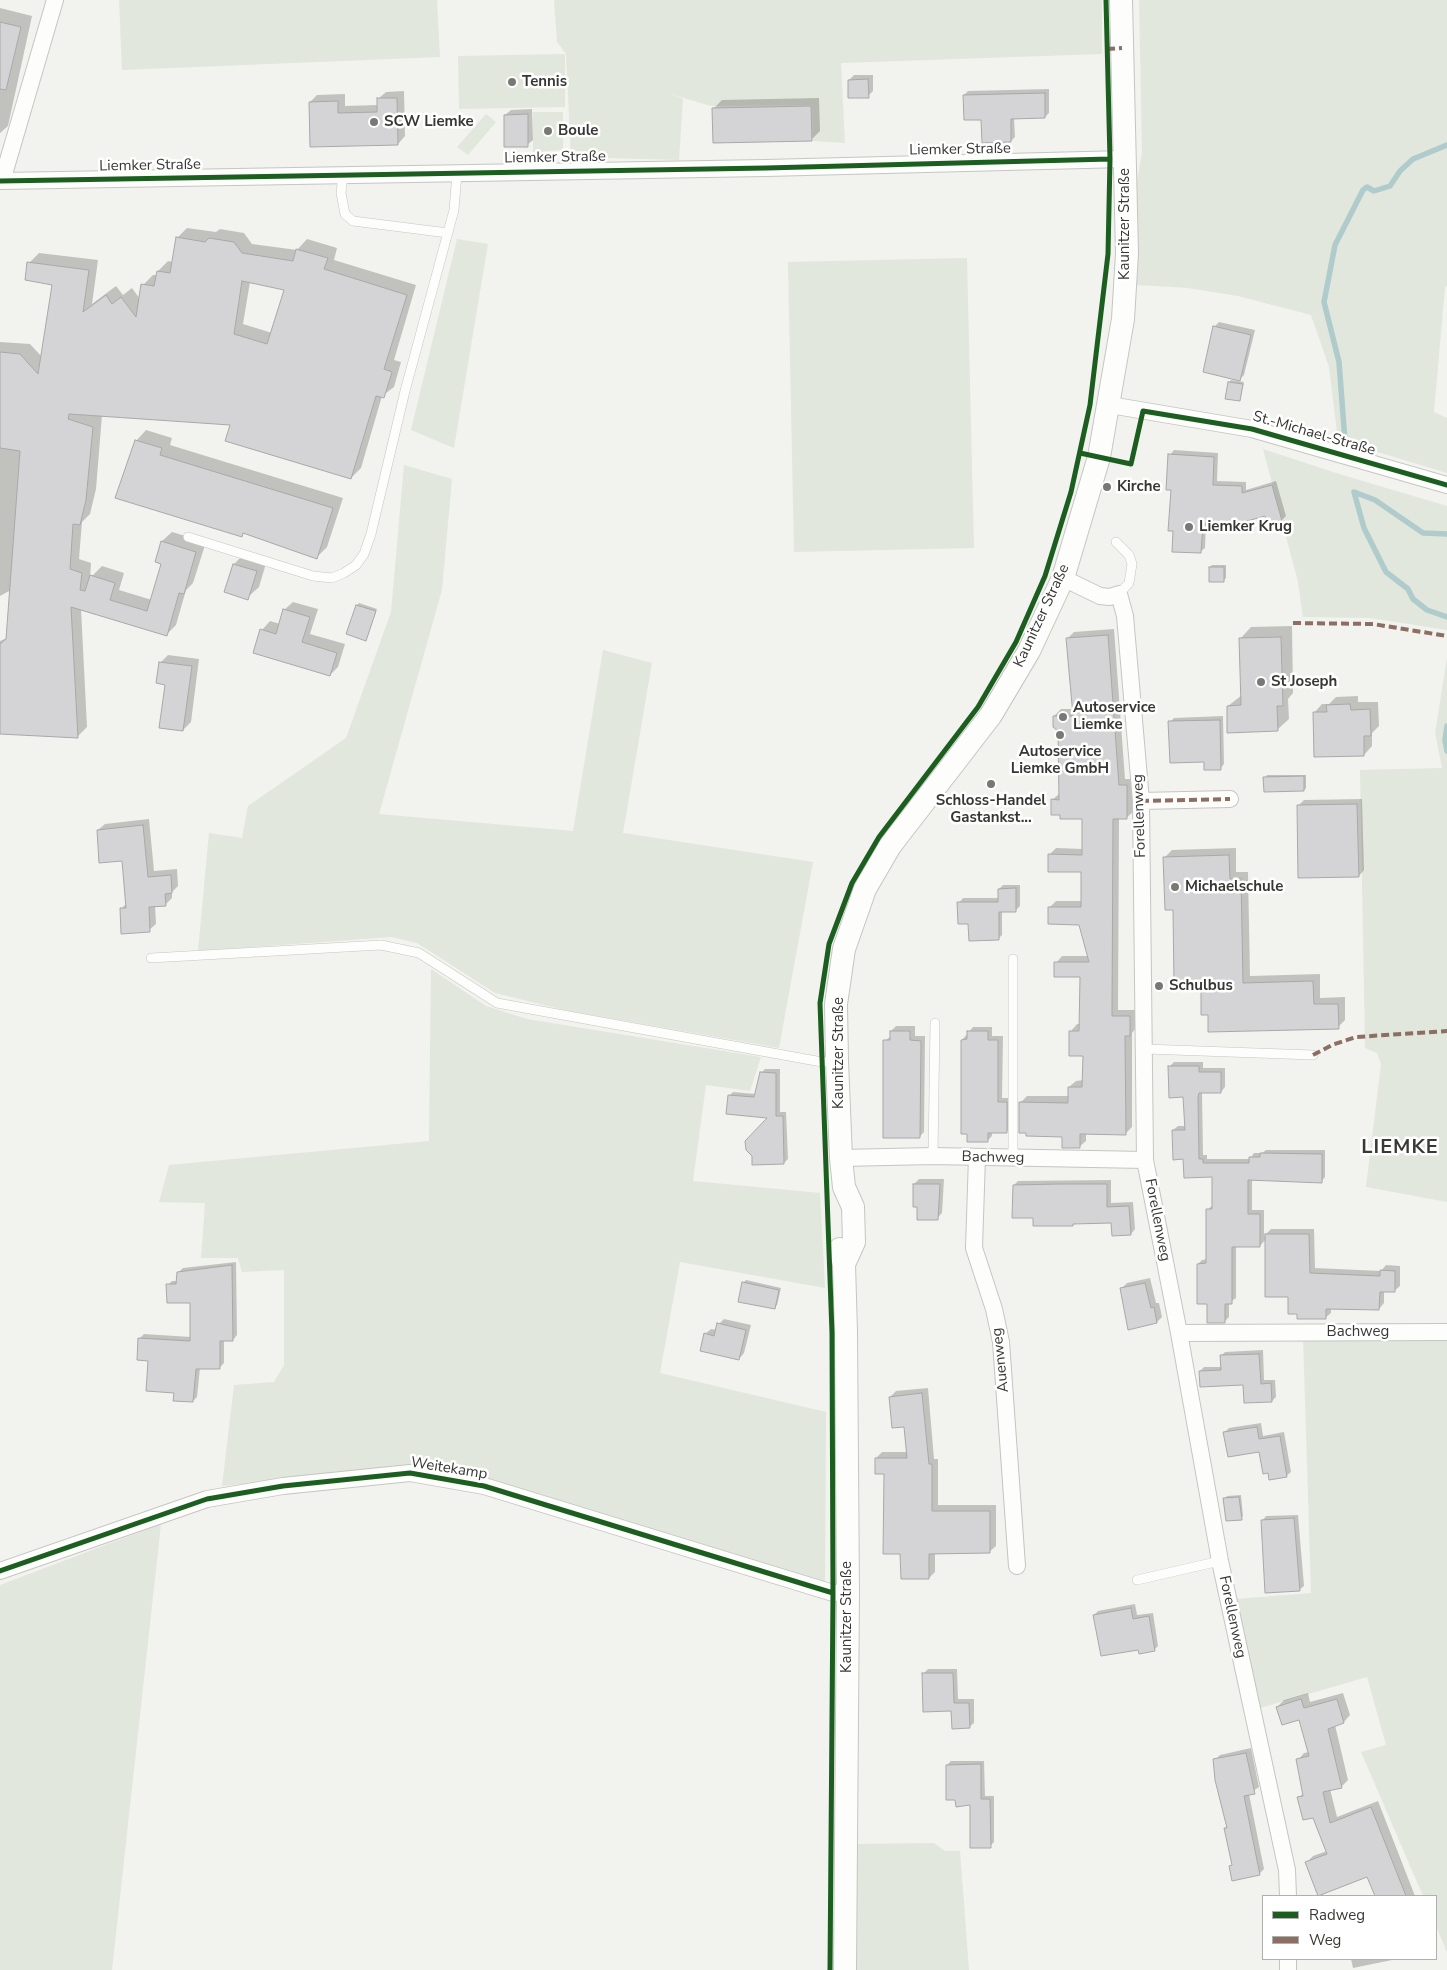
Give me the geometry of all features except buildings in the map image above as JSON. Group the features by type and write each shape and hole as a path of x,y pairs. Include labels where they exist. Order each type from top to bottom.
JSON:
{"street":[{"path":"1,184 55,0"},
{"name":"Kaunitzer Straße","path":"845,1970 848,1592 844,1264 839,1243 838,1208 844,1187 841,1158 836,1004 844,949 865,889 890,846 991,715 1029,650 1063,578 1088,499 1110,405 1123,319 1127,253 1121,0"},
{"name":"Liemker Straße","path":"1,184 457,172 1125,159"},
{"name":"St.-Michael-Straße","path":"1110,405 1252,429 1447,485"},
{"path":"1063,578 1100,596 1110,597 1119,594"},
{"name":"Forellenweg","path":"1119,594 1125,616 1141,801 1145,1160 1179,1333 1220,1562 1287,1870 1288,1895"},
{"path":"1141,801 1230,799"},
{"name":"Bachweg","path":"841,1158 933,1156 1145,1160"},
{"name":"Auenweg","path":"977,1157 974,1248 994,1309 1001,1342 1017,1566"},
{"name":"Bachweg","path":"1179,1333 1447,1332"},
{"name":"Weitekamp","path":"0,1571 207,1499 283,1486 410,1473 484,1486 833,1593 848,1592"}],"lane":[{"path":"188,537 313,576 332,578 356,565 364,554 371,534 405,391 457,196 457,172"},
{"path":"343,175 341,194 345,214 353,221 448,233"},
{"path":"1116,542 1130,555 1132,564 1130,583 1119,594"},
{"path":"152,958 381,945 419,953 497,1003 822,1062 837,1062"},
{"path":"1013,960 1013,1158"},
{"path":"933,1156 934,1022"},
{"path":"1145,1049 1313,1055"},
{"path":"1137,1580 1220,1562"}],"shaded area":[{"path":"119,0 437,0 440,57 122,70"},
{"path":"554,0 1102,0 1102,54 841,63 845,143 813,141 812,105 711,106 670,94 683,99 679,160 571,157 566,54 557,42"},
{"path":"1139,0 1447,0 1447,286 1445,287 1434,412 1447,418 1447,473 1338,440 1329,367 1311,315 1238,296 1188,288 1137,285 1136,187 1142,152"},
{"name":"Tennis","path":"565,54 565,107 459,109 458,56"},
{"name":"Boule","path":"533,112 563,112 563,150 533,152"},
{"path":"486,114 496,122 468,155 457,147"},
{"path":"457,239 488,244 454,448 411,430"},
{"path":"967,258 974,548 794,552 788,262"},
{"path":"1263,449 1447,506 1447,630 1370,618 1303,617 1298,582"},
{"path":"404,465 452,479 442,590 379,814 573,831 603,650 652,663 623,833 813,862 779,1048 564,1010 495,993 417,943 392,937 198,951 209,833 242,838 248,806 346,738 391,612"},
{"path":"1447,658 1447,1202 1366,1187 1381,1064 1377,1053 1365,1048 1360,770 1442,768 1435,733"},
{"path":"431,969 486,1006 527,1019 761,1057 750,1091 706,1085 693,1181 820,1193 825,1288 680,1262 660,1373 826,1412 825,1582 488,1479 408,1467 222,1486 234,1385 274,1382 284,1365 284,1270 242,1272 238,1258 201,1258 205,1203 159,1202 169,1165 429,1141"},
{"path":"1303,1337 1447,1339 1447,1952 1437,1928 1437,1895 1423,1895 1361,1752 1386,1745 1367,1677 1260,1708 1236,1599 1311,1593"},
{"path":"161,1524 112,1970 0,1970 0,1585"},
{"path":"934,1843 945,1851 960,1851 969,1970 854,1970 857,1844"}],"waterway":[{"path":"1345,441 1339,362 1324,302 1335,245 1363,190 1367,187 1374,191 1390,186 1400,171 1413,159 1447,145"},
{"path":"1354,492 1364,528 1386,572 1408,589 1413,599 1427,610 1447,617"},
{"path":"1354,492 1375,500 1423,533 1447,534"},
{"path":"1447,726 1445,740 1447,751"}],"marked path":[{"path":"1107,49 1122,48"},
{"path":"1293,623 1373,624 1447,636"},
{"path":"1141,801 1230,799"},
{"path":"1313,1055 1332,1045 1356,1037 1447,1031"}],"cycle path":[{"path":"830,1970 833,1593 832,1333 820,1003 829,944 852,883 879,837 978,707 1016,642 1045,576 1071,492 1090,405 1108,254 1110,159 1106,0"},
{"path":"0,181 766,168 1110,159"},
{"path":"1080,453 1131,464 1143,411 1252,429 1447,485"},
{"path":"0,1571 207,1499 283,1486 410,1473 484,1486 833,1593"}],"place":[{"name":"Tennis","path":"512,82"},
{"name":"SCW Liemke","path":"374,122"},
{"name":"Boule","path":"548,131"},
{"name":"Kirche","path":"1107,487"},
{"name":"Liemker Krug","path":"1189,527"},
{"name":"St Joseph","path":"1261,682"},
{"name":"Autoservice Liemke","path":"1063,717"},
{"name":"Autoservice Liemke GmbH","path":"1060,735"},
{"name":"Schloss-Handel Gastankst...","path":"991,784"},
{"name":"Michaelschule","path":"1175,887"},
{"name":"Schulbus","path":"1159,986"}],"district":[{"name":"LIEMKE","path":"1400,1148"}]}
